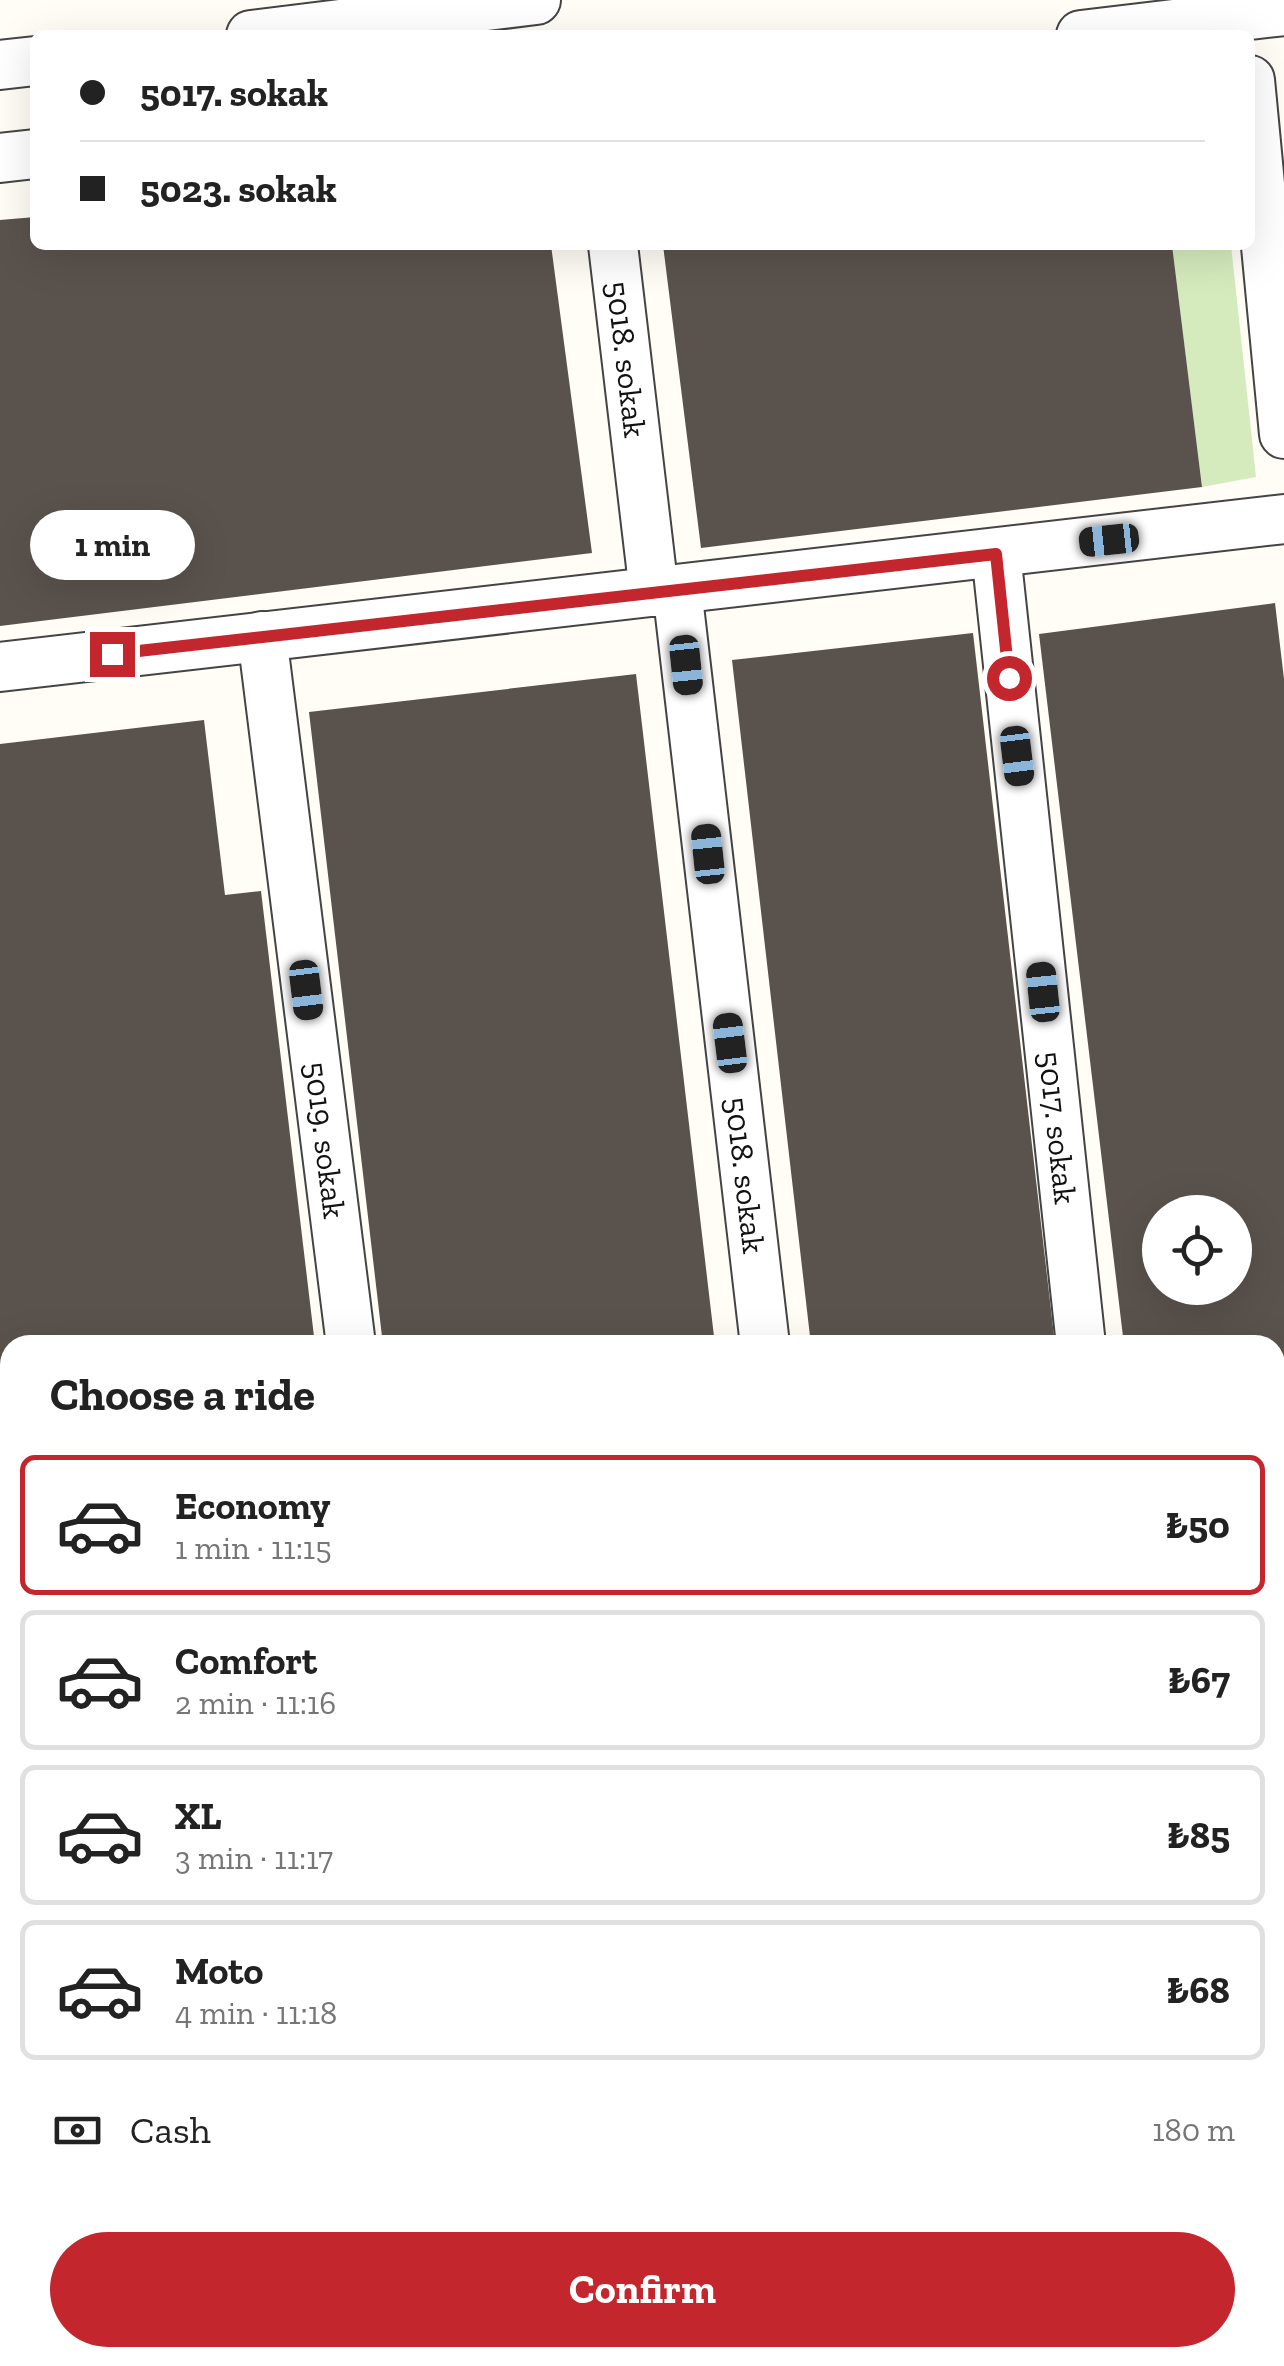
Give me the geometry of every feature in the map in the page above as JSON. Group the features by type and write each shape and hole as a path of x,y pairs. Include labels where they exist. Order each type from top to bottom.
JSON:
{"street":[{"path":"294,30 474,14 536,0"},
{"path":"1127,30 1254,16"},
{"path":"0,66 30,62"},
{"path":"1255,132 1284,434"},
{"path":"0,158 30,155"},
{"name":"5018. sokak","path":"614,250 666,590 764,1335"},
{"path":"0,667 1284,519"},
{"name":"5017. sokak","path":"996,554 1080,1335"},
{"name":"5019. sokak","path":"262,636 350,1335"}],"green space":[{"path":"1173,250 1232,250 1256,477 1202,487"}],"building":[{"path":"30,217 30,250 552,250 592,553 0,626 0,220"},
{"path":"664,250 1173,250 1202,487 701,548"},
{"path":"1275,603 1284,679 1284,1335 1123,1335 1039,634"},
{"path":"973,633 1054,1335 810,1335 732,660"},
{"path":"636,674 714,1335 382,1335 309,712"},
{"path":"204,720 225,895 261,891 314,1335 0,1335 0,744"}],"route":[{"path":"112,654 996,554 1009,678"}]}
